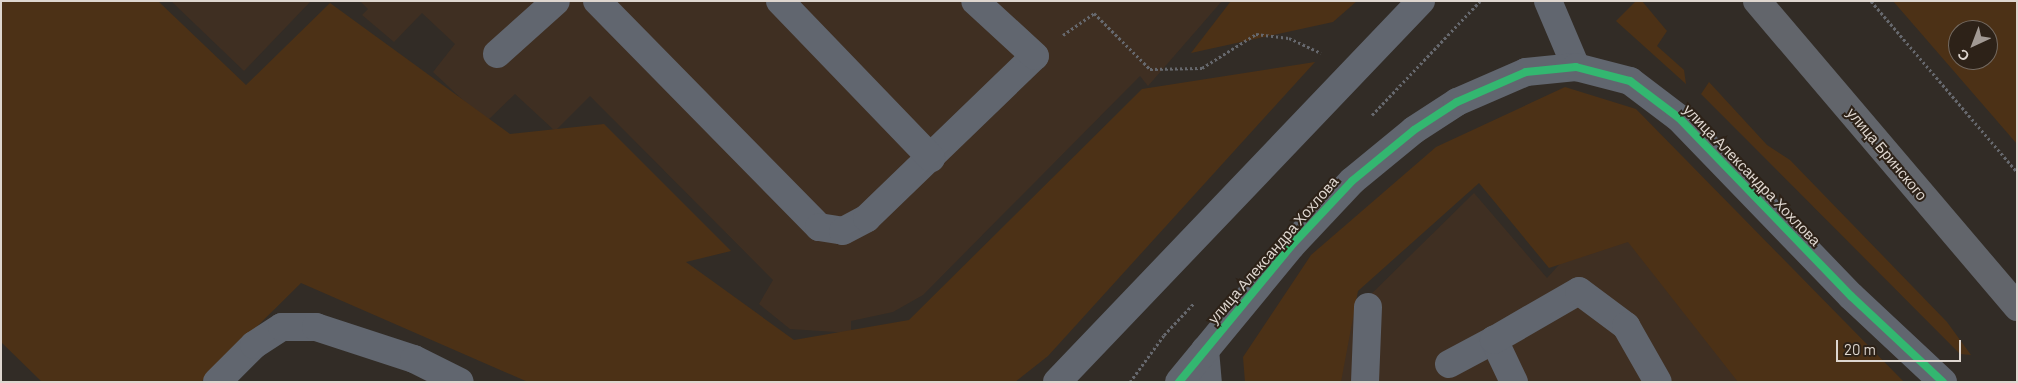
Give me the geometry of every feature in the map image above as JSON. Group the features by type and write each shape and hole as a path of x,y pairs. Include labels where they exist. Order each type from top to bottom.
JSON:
{"main road":[{"name":"улица Бринского","path":"1757,1 2017,307"}],"street":[{"path":"497,54 556,1"},
{"path":"597,1 819,226 843,231 867,218 1035,56 975,1"},
{"path":"780,1 931,158"},
{"path":"1057,382 1421,1"},
{"path":"1548,1 1576,67"},
{"name":"улица Александра Хохлова","path":"1179,382 1290,246 1352,181 1414,130 1457,102 1526,72 1576,67 1630,81 1679,118 1851,296 1943,382"},
{"path":"1449,364 1579,291 1626,326 1658,382"},
{"path":"1365,382 1368,307"},
{"path":"217,382 254,345 282,327 316,326 414,359 460,382"},
{"path":"1494,340 1514,382"},
{"path":"1205,350 1208,382"}],"path":[{"path":"1871,1 2017,172"},
{"path":"1035,56 1094,13 1150,69 1202,68 1256,34 1289,38 1320,53 1352,74"}],"shaded area":[{"path":"1,1 158,1 246,85 330,3 510,134 604,124 731,251 686,262 794,340 909,320 1142,89 1315,62 1048,356 1015,382 528,382 301,283 201,382 42,382 1,342"},
{"path":"171,1 311,1 244,71"},
{"path":"360,1 1222,1 1148,86 1140,76 923,295 893,312 851,321 851,333 790,329 759,304 773,280 590,96 555,131 515,94 486,122 433,72 455,44 422,13 394,42 362,15 368,9"},
{"path":"1231,1 1357,1 1333,22 1191,53"},
{"path":"1636,1 1642,1 1667,31 1657,46 1684,70 1686,84 1616,21"},
{"path":"1893,1 2017,1 2017,144 1953,70 1998,70 1998,20 1948,20 1948,64"},
{"path":"1709,82 1767,145 1790,160 1947,322 1971,355 1960,354 1701,94"},
{"path":"1565,87 1636,109 1904,382 1738,382 1628,242 1549,268 1479,183 1358,291 1341,382 1245,382 1243,357 1311,255 1436,147"},
{"path":"1474,193 1547,278 1616,202 1761,382 1314,382 1302,362"}],"cycle path":[{"path":"1179,382 1291,246 1352,181 1414,130 1457,102 1526,72 1576,67 1630,81 1679,118 1851,296 1943,382"}]}
